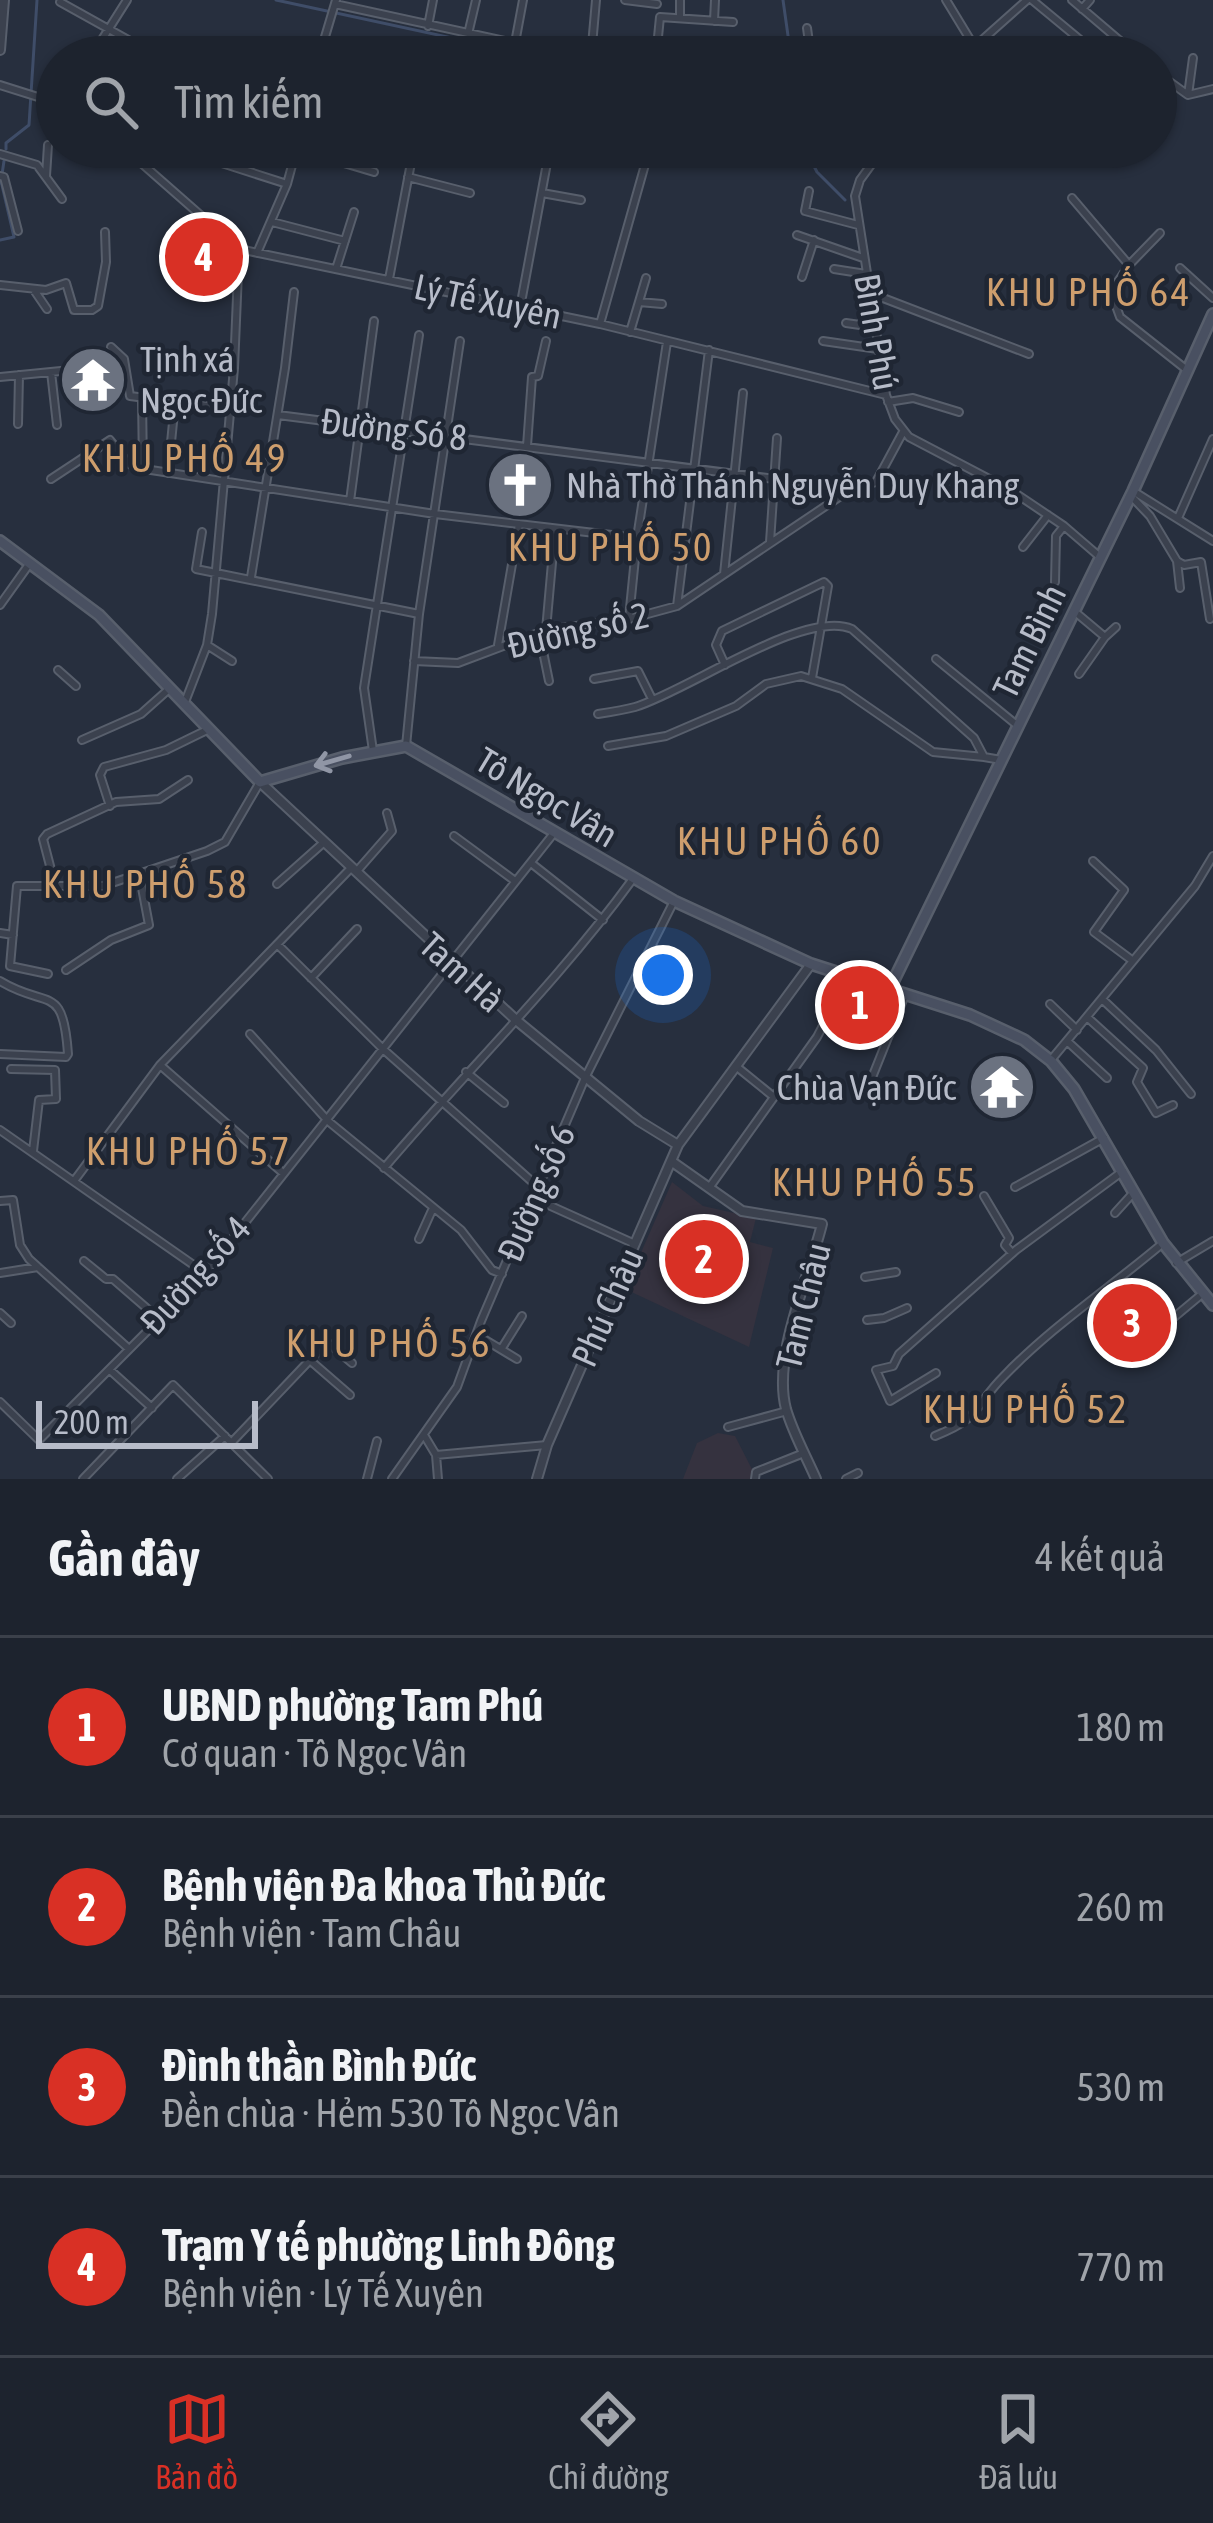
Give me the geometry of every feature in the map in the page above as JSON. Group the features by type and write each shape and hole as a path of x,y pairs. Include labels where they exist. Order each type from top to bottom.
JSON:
{"main road":[{"name":"Tam Bình","path":"889,990 1212,320"},
{"path":"0,541 98,615 260,782 406,746"},
{"name":"Tô Ngọc Vân","path":"406,746 674,901 811,964 1005,1030 1051,1061 1074,1089 1176,1263 1213,1305"}],"street":[{"path":"0,50 4,0"},
{"path":"103,36 127,0"},
{"path":"428,26 433,0"},
{"path":"468,34 476,0"},
{"path":"515,36 523,0"},
{"path":"593,36 596,0"},
{"path":"625,0 657,4"},
{"path":"680,0 680,18"},
{"path":"714,21 715,0"},
{"path":"946,0 968,36"},
{"path":"984,36 1016,4 1029,0 1075,36"},
{"path":"1072,0 1114,36"},
{"path":"1082,9 1090,0"},
{"path":"60,2 116,36"},
{"path":"325,36 335,4 478,36"},
{"path":"658,36 660,17 733,22"},
{"path":"807,28 808,36"},
{"path":"1188,95 1193,58"},
{"path":"0,85 36,95"},
{"path":"1177,87 1188,95 1213,89"},
{"path":"0,154 36,164"},
{"path":"40,168 62,199"},
{"path":"46,176 47,168"},
{"name":"Lý Tế Xuyên","path":"147,168 239,249 600,324 887,399 913,398 959,412"},
{"path":"237,168 287,184"},
{"path":"257,253 291,168"},
{"path":"361,168 374,172"},
{"path":"389,280 410,168"},
{"path":"520,308 546,168"},
{"path":"600,324 644,168"},
{"name":"Bình Phú","path":"870,168 856,190 858,225 887,399 903,432 1012,490 1100,557"},
{"path":"2,177 18,231"},
{"path":"408,177 470,193"},
{"path":"809,191 805,212 858,225"},
{"path":"542,193 581,200"},
{"path":"1072,198 1129,265"},
{"path":"337,269 354,212"},
{"path":"272,222 345,241"},
{"path":"0,285 46,290 66,283 77,312 98,306 106,262 105,232"},
{"path":"1160,233 1111,292 1120,317 1187,370"},
{"path":"796,235 863,258"},
{"path":"802,277 814,240"},
{"path":"184,706 206,645 231,409 239,249"},
{"path":"834,268 866,274"},
{"path":"1180,268 1213,298"},
{"path":"630,332 646,278"},
{"path":"34,290 47,309"},
{"path":"250,577 294,292"},
{"path":"870,292 1029,354"},
{"path":"639,302 662,304"},
{"path":"350,501 374,321"},
{"path":"846,323 874,328"},
{"path":"373,751 364,688 419,334"},
{"path":"823,340 878,349"},
{"path":"406,746 419,614 460,341"},
{"path":"527,446 532,377 538,376 547,341"},
{"path":"629,619 667,342"},
{"path":"111,347 124,359 130,396 231,409"},
{"path":"676,606 709,350"},
{"path":"0,377 71,370"},
{"path":"51,372 57,424"},
{"path":"18,424 19,375"},
{"path":"725,575 743,393"},
{"path":"142,398 142,469"},
{"path":"168,472 175,402"},
{"name":"Đường Só 8","path":"278,415 852,489 876,482 903,432"},
{"path":"770,544 777,438"},
{"path":"1178,518 1213,439"},
{"path":"51,479 110,440 130,464 142,469 391,508 637,538"},
{"name":"Đường số 2","path":"413,661 458,663 542,631 629,619 676,606 852,489"},
{"path":"1131,493 1213,541"},
{"path":"1131,493 1177,561 1180,588"},
{"path":"1023,547 1048,514"},
{"path":"498,647 519,524"},
{"path":"1055,582 1056,536 1064,526"},
{"path":"550,680 542,631 555,529"},
{"path":"202,532 196,568 419,614"},
{"path":"1177,561 1184,565 1201,562 1204,567 1210,620"},
{"path":"0,605 30,563"},
{"path":"725,665 716,645 722,631 824,582 828,586 825,624 812,678"},
{"path":"1074,611 1106,637"},
{"path":"598,714 639,706 825,624 840,624 852,629 974,738 984,757"},
{"path":"1079,674 1116,627"},
{"path":"206,645 232,661"},
{"path":"936,659 1018,726"},
{"path":"58,670 76,686"},
{"path":"594,679 635,670 652,699"},
{"path":"608,746 666,736 736,706 766,684 784,678 812,678 842,689 933,752 1001,760"},
{"path":"82,740 142,714 169,689"},
{"path":"110,806 100,775 104,767 166,750 207,730"},
{"path":"55,885 43,839 86,814 159,799 188,781"},
{"path":"48,974 10,966 17,886 103,886 225,842 260,782"},
{"name":"Tam Hà","path":"260,782 516,1020 677,1145"},
{"path":"74,1180 160,1065 392,831 387,814"},
{"name":"Đường số 4","path":"0,1402 39,1440 205,1273 554,833"},
{"path":"454,836 515,881"},
{"path":"277,884 322,844"},
{"path":"1051,1061 1195,886 1213,856"},
{"path":"1093,861 1124,890 1094,932 1133,961"},
{"path":"531,862 603,920"},
{"path":"66,970 111,940 149,925 139,872"},
{"path":"384,1168 466,1072 560,974 632,880"},
{"name":"Đường số 6","path":"392,1479 457,1387 585,1078 674,901"},
{"path":"311,978 357,929"},
{"path":"0,933 13,935"},
{"path":"278,945 384,1050 538,1187"},
{"name":"Phú Châu","path":"536,1479 677,1145 811,964"},
{"path":"708,1189 817,1037 849,976"},
{"path":"0,981 53,1000 66,1025 68,1054 67,1058 0,1054"},
{"path":"867,1090 905,995"},
{"path":"1102,999 1156,1050 1190,1094"},
{"path":"1050,1004 1076,1030"},
{"path":"1087,1017 1143,1068 1137,1082 1156,1113 1173,1105"},
{"path":"250,1034 328,1121 460,1230 492,1270 502,1274"},
{"path":"1067,1041 1108,1078"},
{"path":"160,1065 283,1173"},
{"path":"737,1067 774,1097"},
{"path":"11,1069 55,1070 56,1099 39,1100 33,1151"},
{"path":"466,1072 504,1103"},
{"path":"0,1130 205,1273"},
{"path":"1015,1186 1104,1138"},
{"name":"Tam Châu","path":"670,1161 742,1211 822,1224 784,1358 787,1411 816,1479"},
{"path":"936,1373 890,1400 876,1370 893,1366 899,1354 1012,1253 1123,1171"},
{"path":"1115,1214 1134,1192"},
{"path":"985,1196 1009,1238 1005,1245 1012,1253"},
{"path":"533,1198 635,1244"},
{"path":"0,1201 13,1200 20,1245 38,1268 128,1348"},
{"path":"419,1239 434,1208"},
{"path":"1176,1263 1213,1241"},
{"path":"935,1436 959,1426 983,1406 1004,1376 1163,1243"},
{"path":"83,1261 106,1279 113,1279 158,1318"},
{"path":"0,1273 38,1268"},
{"path":"865,1277 896,1272"},
{"path":"1136,1348 1202,1294"},
{"path":"867,1320 907,1308"},
{"path":"0,1313 11,1323"},
{"path":"502,1348 522,1316"},
{"path":"477,1335 517,1359"},
{"path":"177,1479 229,1439 327,1342 352,1363"},
{"path":"311,1360 350,1395"},
{"path":"109,1368 152,1408"},
{"path":"83,1479 173,1385 268,1479"},
{"path":"728,1427 787,1411"},
{"path":"424,1435 436,1455 439,1479"},
{"path":"367,1479 377,1442"},
{"path":"436,1455 547,1445"},
{"path":"755,1479 756,1472 804,1454"},
{"path":"846,1479 858,1473"}],"shaded area":[{"path":"672,1182 703,1206 756,1218 750,1242 773,1248 749,1347 625,1289"},
{"path":"718,1433 735,1436 757,1479 683,1479 697,1443"}],"waterway":[{"path":"6,149 6,143 29,125 37,0"},
{"path":"276,0 443,36"},
{"path":"783,0 788,36"},
{"path":"0,240 14,237 1,181 4,161"},
{"path":"815,168 845,200"}],"place":[{"name":"Trạm Y tế phường Linh Đông","path":"204,257"},
{"name":"Tịnh xá Ngọc Đức","path":"93,380"},
{"name":"Nhà Thờ Thánh Nguyễn Duy Khang","path":"520,485"},
{"name":"UBND phường Tam Phú","path":"860,1005"},
{"name":"Chùa Vạn Đức","path":"1002,1087"},
{"name":"Bệnh viện Đa khoa Thủ Đức","path":"704,1259"},
{"name":"Đình thần Bình Đức","path":"1132,1323"}],"district":[{"name":"KHU PHỐ 64","path":"1089,292"},
{"name":"KHU PHỐ 49","path":"185,458"},
{"name":"KHU PHỐ 50","path":"611,547"},
{"name":"KHU PHỐ 60","path":"780,841"},
{"name":"KHU PHỐ 58","path":"146,884"},
{"name":"KHU PHỐ 57","path":"189,1151"},
{"name":"KHU PHỐ 55","path":"875,1182"},
{"name":"KHU PHỐ 56","path":"389,1343"},
{"name":"KHU PHỐ 52","path":"1026,1409"}]}
